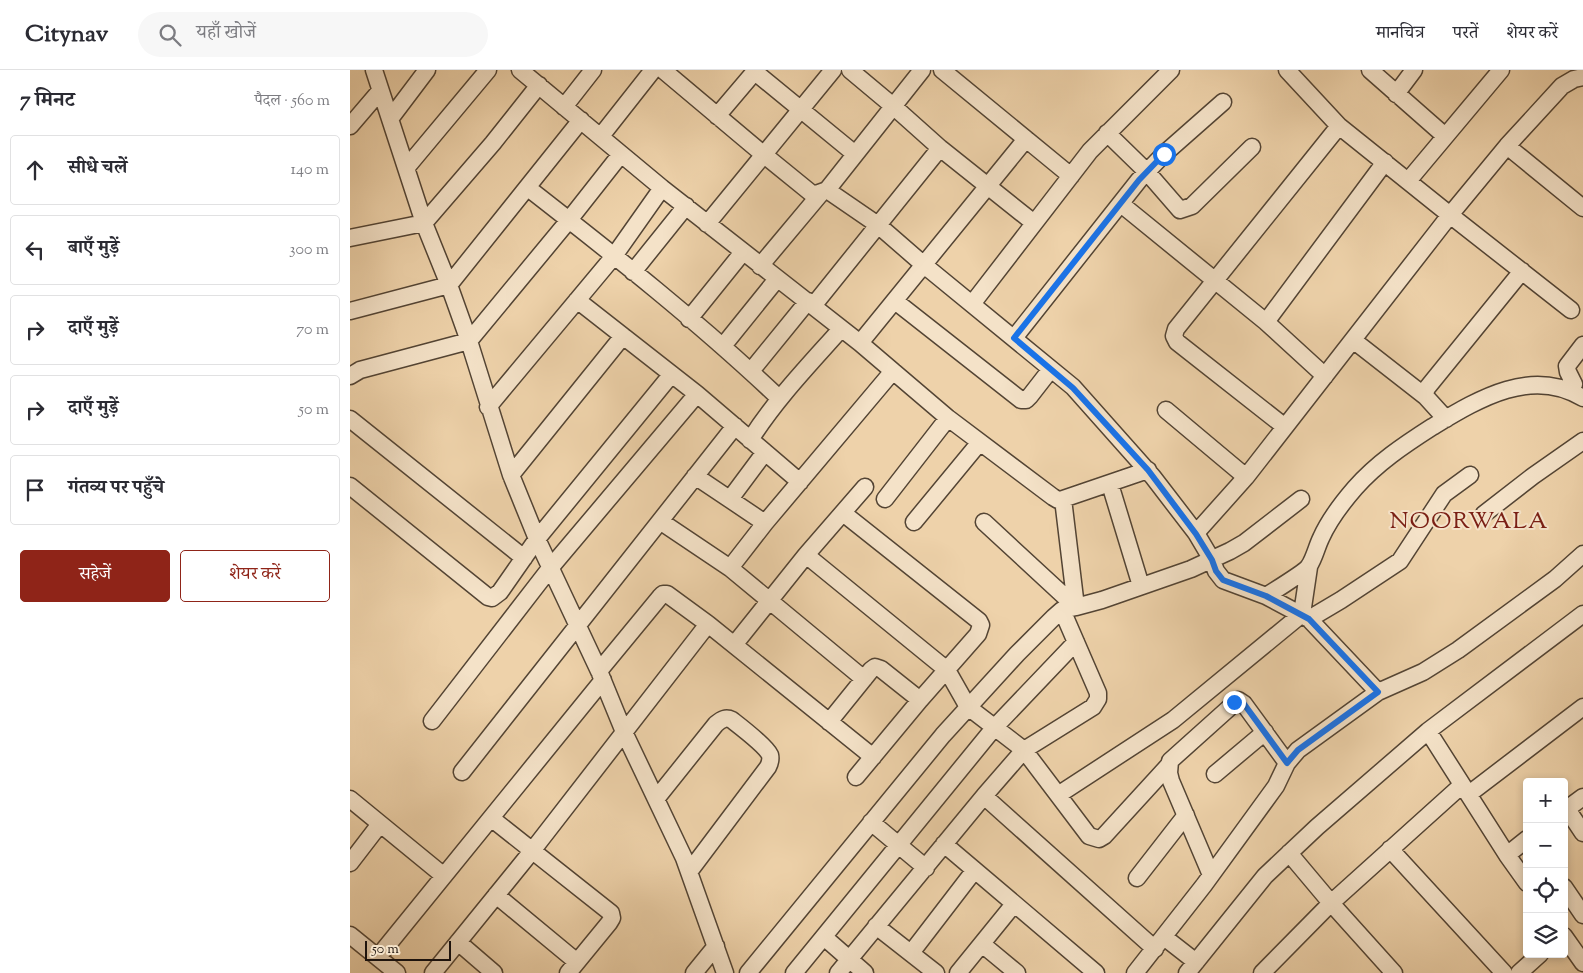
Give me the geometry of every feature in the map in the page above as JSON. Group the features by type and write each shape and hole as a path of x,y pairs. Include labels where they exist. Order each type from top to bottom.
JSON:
{"street":[{"path":"374,70 424,223 449,285 468,341 511,475 537,540 579,625 624,732 689,872 725,973"},
{"path":"390,119 428,70"},
{"path":"407,167 488,70"},
{"path":"520,70 538,79 564,107 662,188 860,343 948,418 1053,497 1063,500 1148,470"},
{"path":"564,107 593,70"},
{"path":"601,136 653,70"},
{"path":"664,70 682,76 718,116 811,193 816,194 825,191"},
{"path":"707,224 762,154 833,70"},
{"path":"850,70 940,148 1034,223"},
{"path":"760,266 825,191 922,70"},
{"path":"942,70 1071,176"},
{"path":"1287,70 1339,126 1571,310"},
{"path":"1370,70 1445,136"},
{"path":"1396,94 1414,70"},
{"path":"1408,182 1501,70"},
{"path":"718,116 756,71 855,154"},
{"path":"972,304 1090,151 1168,71"},
{"path":"350,238 424,223 493,143 538,79"},
{"path":"1196,534 1246,477 1450,215 1507,146 1562,86 1580,81"},
{"path":"350,126 380,92"},
{"path":"1014,338 1147,172 1223,102"},
{"path":"350,311 449,285 581,120"},
{"path":"1285,426 1177,342 1174,336 1176,329 1339,126"},
{"path":"1107,133 1147,172 1180,210 1185,210 1192,206 1252,147"},
{"path":"860,343 1026,139"},
{"path":"1507,146 1583,208"},
{"path":"751,371 878,225 940,148"},
{"path":"350,376 360,370 468,341 569,220 621,154"},
{"path":"1266,322 1385,162"},
{"path":"528,188 723,346 780,398"},
{"path":"488,407 614,256 662,188"},
{"path":"825,191 878,225 1073,388 1148,470 1196,534 1223,580 1266,596 1305,617 1378,692"},
{"path":"1121,204 1266,322 1325,376"},
{"path":"633,272 686,206"},
{"path":"689,319 743,252"},
{"path":"1426,397 1425,392 1427,388 1522,271"},
{"path":"723,346 777,278"},
{"path":"577,300 697,394 800,482"},
{"path":"894,301 1021,400 1026,400 1030,396 1051,369"},
{"path":"750,440 767,413 841,330"},
{"path":"511,475 623,336"},
{"path":"1354,340 1426,397 1446,419"},
{"path":"1577,388 1568,372 1567,366 1583,344"},
{"path":"730,568 765,523 893,371"},
{"path":"350,486 488,597 492,598 500,592 537,540 671,375"},
{"path":"1305,617 1309,566 1325,528 1355,487 1388,457 1446,419 1492,394 1512,388 1549,386 1577,388"},
{"path":"432,721 551,567 697,394"},
{"path":"1166,410 1246,477"},
{"path":"885,499 948,418"},
{"path":"350,419 524,558"},
{"path":"462,772 735,426"},
{"path":"1484,514 1533,476 1583,441"},
{"path":"914,522 980,442"},
{"path":"730,499 765,452"},
{"path":"1058,795 1180,715 1305,617 1349,595 1400,561 1444,494 1470,475"},
{"path":"695,476 765,523"},
{"path":"1110,484 1141,586"},
{"path":"734,645 806,555 865,487"},
{"path":"748,973 968,707 1017,654 1069,608 1096,602 1212,560 1244,543 1301,499"},
{"path":"838,973 1024,750 1093,707 1098,699 1098,693 1076,642 1069,608 1063,500"},
{"path":"843,513 979,621 980,629 978,634 856,777"},
{"path":"660,522 730,568 864,678"},
{"path":"984,522 1069,608"},
{"path":"1136,973 1211,876 1276,786 1287,763 1298,750 1378,692 1392,684 1408,679 1450,655 1555,579 1583,554"},
{"path":"806,555 947,670 968,707 1024,750 1090,836 1099,839 1168,766 1172,758 1238,700 1244,704 1287,763"},
{"path":"1266,596 1309,566"},
{"path":"378,957 491,818 663,594 671,595 873,758"},
{"path":"984,796 1159,943 1192,968 1260,882 1316,827 1428,731 1583,614"},
{"path":"433,973 532,851 708,624"},
{"path":"794,973 994,728 1076,642"},
{"path":"829,722 871,670 878,667 920,700"},
{"path":"1270,970 1331,903 1390,850 1466,790 1583,706"},
{"path":"656,799 722,719 728,718 732,720 770,755 771,762 768,767 689,872"},
{"path":"1428,731 1523,877"},
{"path":"1215,774 1265,732"},
{"path":"1168,766 1171,781 1211,876"},
{"path":"1568,808 1583,797"},
{"path":"351,801 444,876"},
{"path":"1568,814 1583,833"},
{"path":"1137,878 1186,815"},
{"path":"491,818 611,913 612,918 572,968 496,895"},
{"path":"871,822 926,868"},
{"path":"350,863 380,824"},
{"path":"1506,854 1523,842"},
{"path":"944,844 1096,973"},
{"path":"1390,850 1504,973"},
{"path":"1289,854 1394,973"},
{"path":"911,953 974,871"},
{"path":"1568,893 1583,916"},
{"path":"958,973 1014,904"},
{"path":"876,926 936,973"},
{"path":"350,935 397,973"},
{"path":"824,937 865,973"},
{"path":"458,942 494,973"},
{"path":"1568,942 1583,963"},
{"path":"982,944 1018,973"},
{"path":"694,973 716,946"},
{"path":"1519,973 1536,958"}],"district":[{"name":"NOORWALA","path":"1469,522"}],"route":[{"path":"1164,154 1139,180 1014,338 1073,388 1148,470 1204,545 1216,571 1223,580 1266,596 1309,619 1378,692 1298,750 1287,763 1241,700 1234,702"}]}
